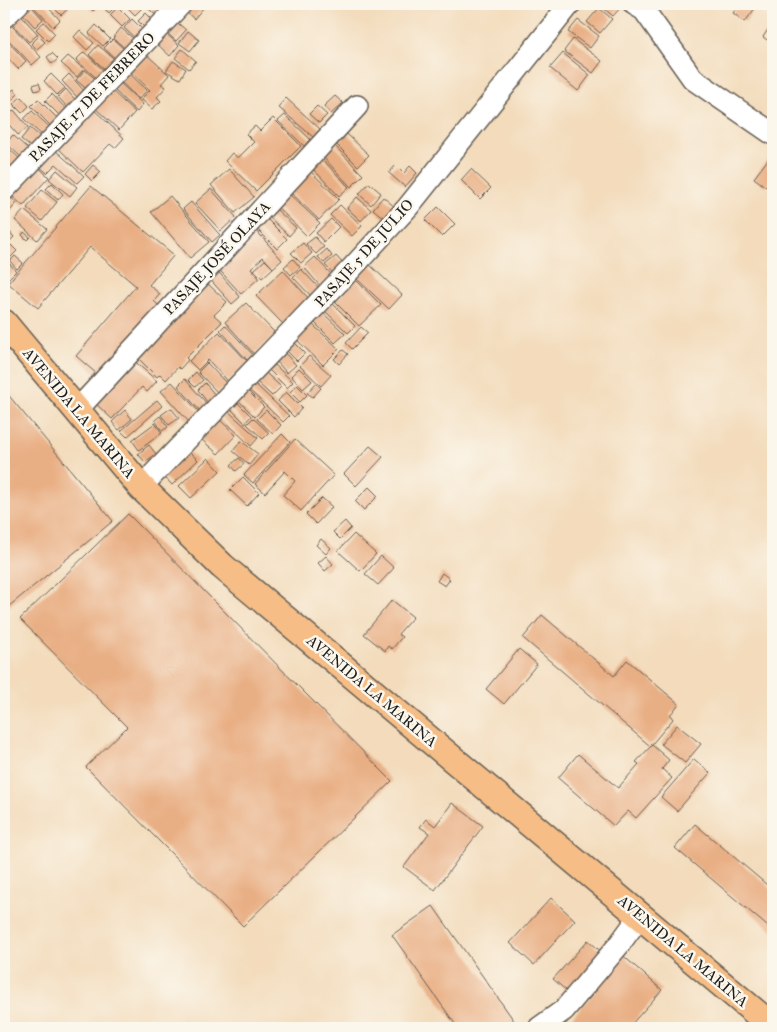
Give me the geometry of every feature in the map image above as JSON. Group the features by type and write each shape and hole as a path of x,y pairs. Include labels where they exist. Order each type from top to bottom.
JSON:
{"main road":[{"name":"AVENIDA LA MARINA","path":"4,323 141,487 222,566 773,1027"}],"street":[{"path":"4,17 18,4"},
{"name":"PASAJE 17 DE FEBRERO","path":"4,190 181,4"},
{"name":"PASAJE 5 DE JULIO","path":"141,487 351,270 408,207 570,4"},
{"path":"634,4 644,10 692,79 773,134"},
{"name":"PASAJE JOSÉ OLAYA","path":"77,410 357,106"},
{"path":"539,1028 564,1010 618,946 640,916"}],"building":[{"path":"45,4 60,20 53,27 33,6"},
{"path":"61,4 65,4 69,8 61,15 55,9"},
{"path":"86,4 101,4 93,11"},
{"path":"107,4 114,8 109,13 104,8"},
{"path":"124,4 139,4 143,7 135,15"},
{"path":"143,4 162,4 167,8 158,17"},
{"path":"187,4 200,4 204,7 194,19 183,9"},
{"path":"598,4 619,4 622,6 613,16"},
{"path":"739,4 758,4 745,22 733,13"},
{"path":"32,7 43,19 35,27 23,14"},
{"path":"118,7 130,19 122,27 110,15"},
{"path":"599,8 612,19 600,33 587,22"},
{"path":"146,13 155,22 147,30 138,21"},
{"path":"21,16 38,34 29,42 12,24"},
{"path":"132,19 144,31 136,39 124,28"},
{"path":"173,19 186,30 176,41 164,30"},
{"path":"578,20 599,36 590,48 568,32"},
{"path":"44,22 55,34 48,41 36,29"},
{"path":"773,22 773,44 763,37"},
{"path":"11,25 41,57 32,65 4,35 4,32"},
{"path":"96,25 110,39 103,46 89,33"},
{"path":"121,28 136,41 127,50 113,38"},
{"path":"80,30 94,43 87,50 74,37"},
{"path":"163,31 179,45 170,56 154,41"},
{"path":"188,31 199,40 190,51 179,43"},
{"path":"39,36 45,42 37,49 31,44"},
{"path":"4,37 26,61 18,69 4,54"},
{"path":"113,39 127,52 118,61 104,48"},
{"path":"573,39 602,61 593,73 564,51"},
{"path":"98,45 118,62 109,73 89,55"},
{"path":"182,49 196,61 189,69 175,58"},
{"path":"84,52 108,74 101,82 76,60"},
{"path":"52,53 58,59 52,64 47,57"},
{"path":"145,53 169,75 161,84 166,87 157,97 161,101 152,109 141,99 150,90 129,70"},
{"path":"563,53 590,75 578,91 550,68"},
{"path":"68,56 84,69 77,77 61,63"},
{"path":"173,61 186,69 180,79 166,71"},
{"path":"85,70 100,83 91,93 76,80"},
{"path":"128,72 147,90 139,99 120,81"},
{"path":"4,74 9,79 4,84"},
{"path":"51,74 65,88 57,95 44,81"},
{"path":"69,74 85,92 78,98 62,81"},
{"path":"39,83 41,89 35,91 33,85"},
{"path":"120,83 143,104 137,112 114,90"},
{"path":"14,89 18,94 11,101 6,96"},
{"path":"66,89 77,102 69,109 58,97"},
{"path":"111,90 135,112 119,130 94,107"},
{"path":"52,94 68,111 62,118 45,101"},
{"path":"335,96 343,103 331,114 324,106"},
{"path":"21,97 29,106 22,113 13,104"},
{"path":"286,98 320,129 313,137 278,107"},
{"path":"38,99 59,120 52,127 31,106"},
{"path":"317,106 327,115 319,123 309,114"},
{"path":"92,108 124,138 115,148 110,144 83,172 56,146"},
{"path":"14,110 28,127 18,135 4,119"},
{"path":"32,111 53,130 45,138 24,119"},
{"path":"285,115 310,139 304,146 278,121"},
{"path":"273,118 301,146 256,191 225,161 232,153 238,158 254,142 246,134 255,126 260,131"},
{"path":"30,128 42,138 33,149 21,139"},
{"path":"347,134 369,155 358,166 337,145"},
{"path":"13,135 30,151 23,159 6,143"},
{"path":"4,144 21,160 14,168 4,158"},
{"path":"335,146 363,175 351,187 323,157"},
{"path":"54,149 84,176 77,183 56,164 47,173 39,166"},
{"path":"321,158 349,187 339,196 311,167"},
{"path":"769,158 773,161 773,179 766,187 754,178"},
{"path":"4,163 12,170 4,178"},
{"path":"93,165 101,172 92,181 85,174"},
{"path":"396,165 404,173 410,166 417,173 405,187 389,173"},
{"path":"37,166 49,177 23,206 11,195"},
{"path":"229,169 254,197 235,213 211,185"},
{"path":"308,169 339,199 319,220 288,190"},
{"path":"471,169 491,188 480,199 461,180"},
{"path":"57,170 77,187 70,196 49,179"},
{"path":"52,183 63,194 58,200 46,189"},
{"path":"369,183 381,193 371,205 359,194"},
{"path":"91,186 174,255 149,285 160,294 154,301 163,310 104,380 76,356 136,286 90,247 38,308 8,283"},
{"path":"211,189 236,217 221,231 195,203"},
{"path":"42,190 57,202 42,221 27,208"},
{"path":"287,192 320,223 307,236 274,204"},
{"path":"9,196 17,203 4,218 4,203"},
{"path":"170,196 209,242 190,258 151,212"},
{"path":"357,197 371,210 361,221 347,208"},
{"path":"383,197 396,208 386,220 373,209"},
{"path":"191,202 220,235 212,242 183,209"},
{"path":"340,205 362,226 352,236 330,215"},
{"path":"438,207 455,224 442,237 425,220"},
{"path":"275,208 296,228 289,236 268,216"},
{"path":"24,210 47,229 37,240 15,220"},
{"path":"266,218 287,239 277,249 256,228"},
{"path":"331,219 339,227 324,242 316,233"},
{"path":"255,229 282,260 273,268 263,257 251,268 259,278 241,294 215,265"},
{"path":"8,230 14,237 7,244 4,240 4,234"},
{"path":"24,232 30,237 27,240 22,235"},
{"path":"315,237 324,247 316,254 306,244"},
{"path":"303,243 312,253 301,263 291,253"},
{"path":"11,245 17,251 4,264 4,252"},
{"path":"327,249 332,256 324,263 318,257"},
{"path":"15,256 23,263 17,269 10,261"},
{"path":"336,256 344,265 334,274 325,265"},
{"path":"315,257 333,276 321,287 304,267"},
{"path":"293,259 300,267 291,275 284,267"},
{"path":"265,260 273,268 262,278 254,270"},
{"path":"9,263 16,271 4,283 4,268"},
{"path":"370,265 402,295 389,309 357,279"},
{"path":"216,269 240,297 232,304 207,276"},
{"path":"301,269 320,289 312,297 293,277"},
{"path":"283,270 310,300 283,324 256,296"},
{"path":"356,280 381,305 359,326 335,302"},
{"path":"205,281 227,302 214,315 222,322 186,358 188,360 180,369 178,367 166,380 160,374 157,377 134,354"},
{"path":"246,303 276,334 254,354 225,322"},
{"path":"332,303 355,326 348,333 324,310"},
{"path":"321,311 345,334 335,343 312,320"},
{"path":"311,323 339,349 323,365 296,339"},
{"path":"225,325 254,356 248,361 220,330"},
{"path":"361,327 368,333 352,349 346,343"},
{"path":"219,332 248,362 228,381 208,360 198,370 189,361"},
{"path":"294,342 305,353 297,361 286,350"},
{"path":"343,350 348,354 339,364 334,359"},
{"path":"284,352 296,365 287,373 275,360"},
{"path":"309,356 331,375 321,386 300,366"},
{"path":"132,359 157,381 147,392 142,387 112,419 93,401"},
{"path":"207,363 228,385 218,393 198,372"},
{"path":"275,365 293,382 287,388 269,370"},
{"path":"299,368 312,381 303,389 291,376"},
{"path":"196,372 203,380 195,387 188,380"},
{"path":"265,372 281,387 272,396 256,381"},
{"path":"185,379 207,404 200,411 178,386"},
{"path":"252,381 289,416 283,422 246,387"},
{"path":"172,382 199,412 189,422 161,391"},
{"path":"205,383 216,396 208,403 198,390"},
{"path":"316,383 321,388 313,397 307,393"},
{"path":"297,385 307,395 300,402 290,392"},
{"path":"247,390 264,407 255,417 238,400"},
{"path":"5,391 113,521 8,607 4,603"},
{"path":"286,392 302,408 294,417 278,401"},
{"path":"233,398 251,416 245,423 227,405"},
{"path":"157,400 162,406 127,437 121,431"},
{"path":"171,408 179,418 169,425 161,415"},
{"path":"125,410 132,419 119,430 112,422"},
{"path":"266,410 281,425 273,434 257,419"},
{"path":"228,411 258,438 251,446 222,418"},
{"path":"160,416 168,427 162,431 155,420"},
{"path":"253,418 269,433 263,439 247,424"},
{"path":"219,419 236,435 218,454 201,439"},
{"path":"155,423 162,433 139,450 132,440"},
{"path":"282,434 290,442 253,483 244,475"},
{"path":"295,439 334,475 301,511 283,495 295,481 285,471 265,493 255,484"},
{"path":"241,441 258,454 249,465 233,451"},
{"path":"149,445 156,454 145,462 138,454"},
{"path":"370,446 383,457 356,486 344,474"},
{"path":"188,451 198,460 172,485 163,475"},
{"path":"208,458 220,471 191,498 179,486"},
{"path":"239,458 244,464 236,471 231,465"},
{"path":"243,477 259,493 247,506 230,490"},
{"path":"369,487 378,496 364,510 355,501"},
{"path":"322,498 332,507 316,524 306,514"},
{"path":"128,514 392,781 243,926 86,767 127,727 20,619"},
{"path":"345,521 351,528 340,539 333,532"},
{"path":"354,534 376,554 360,571 338,551"},
{"path":"321,539 331,548 326,554 316,545"},
{"path":"326,556 333,564 325,571 318,563"},
{"path":"381,556 394,568 378,585 365,574"},
{"path":"442,573 450,579 445,586 437,581"},
{"path":"392,600 413,617 398,634 402,637 392,649 388,646 385,651 364,634"},
{"path":"542,615 614,676 627,660 679,704 670,715 673,719 652,744 649,745 523,638"},
{"path":"519,649 537,664 504,704 486,689"},
{"path":"677,725 701,744 685,763 661,744"},
{"path":"652,745 669,760 662,769 672,778 636,818 628,811 614,826 558,778 578,754 618,788 639,764 636,762"},
{"path":"694,759 710,773 677,811 661,797"},
{"path":"452,803 483,826 435,890 404,867 429,833 420,827 426,819 435,826"},
{"path":"695,824 773,890 773,931 675,848"},
{"path":"551,898 575,920 534,965 510,943"},
{"path":"433,906 515,1022 506,1028 458,1028 392,935"},
{"path":"588,940 605,955 570,994 553,979"},
{"path":"620,953 662,990 628,1028 562,1028 597,990 591,985"}]}
